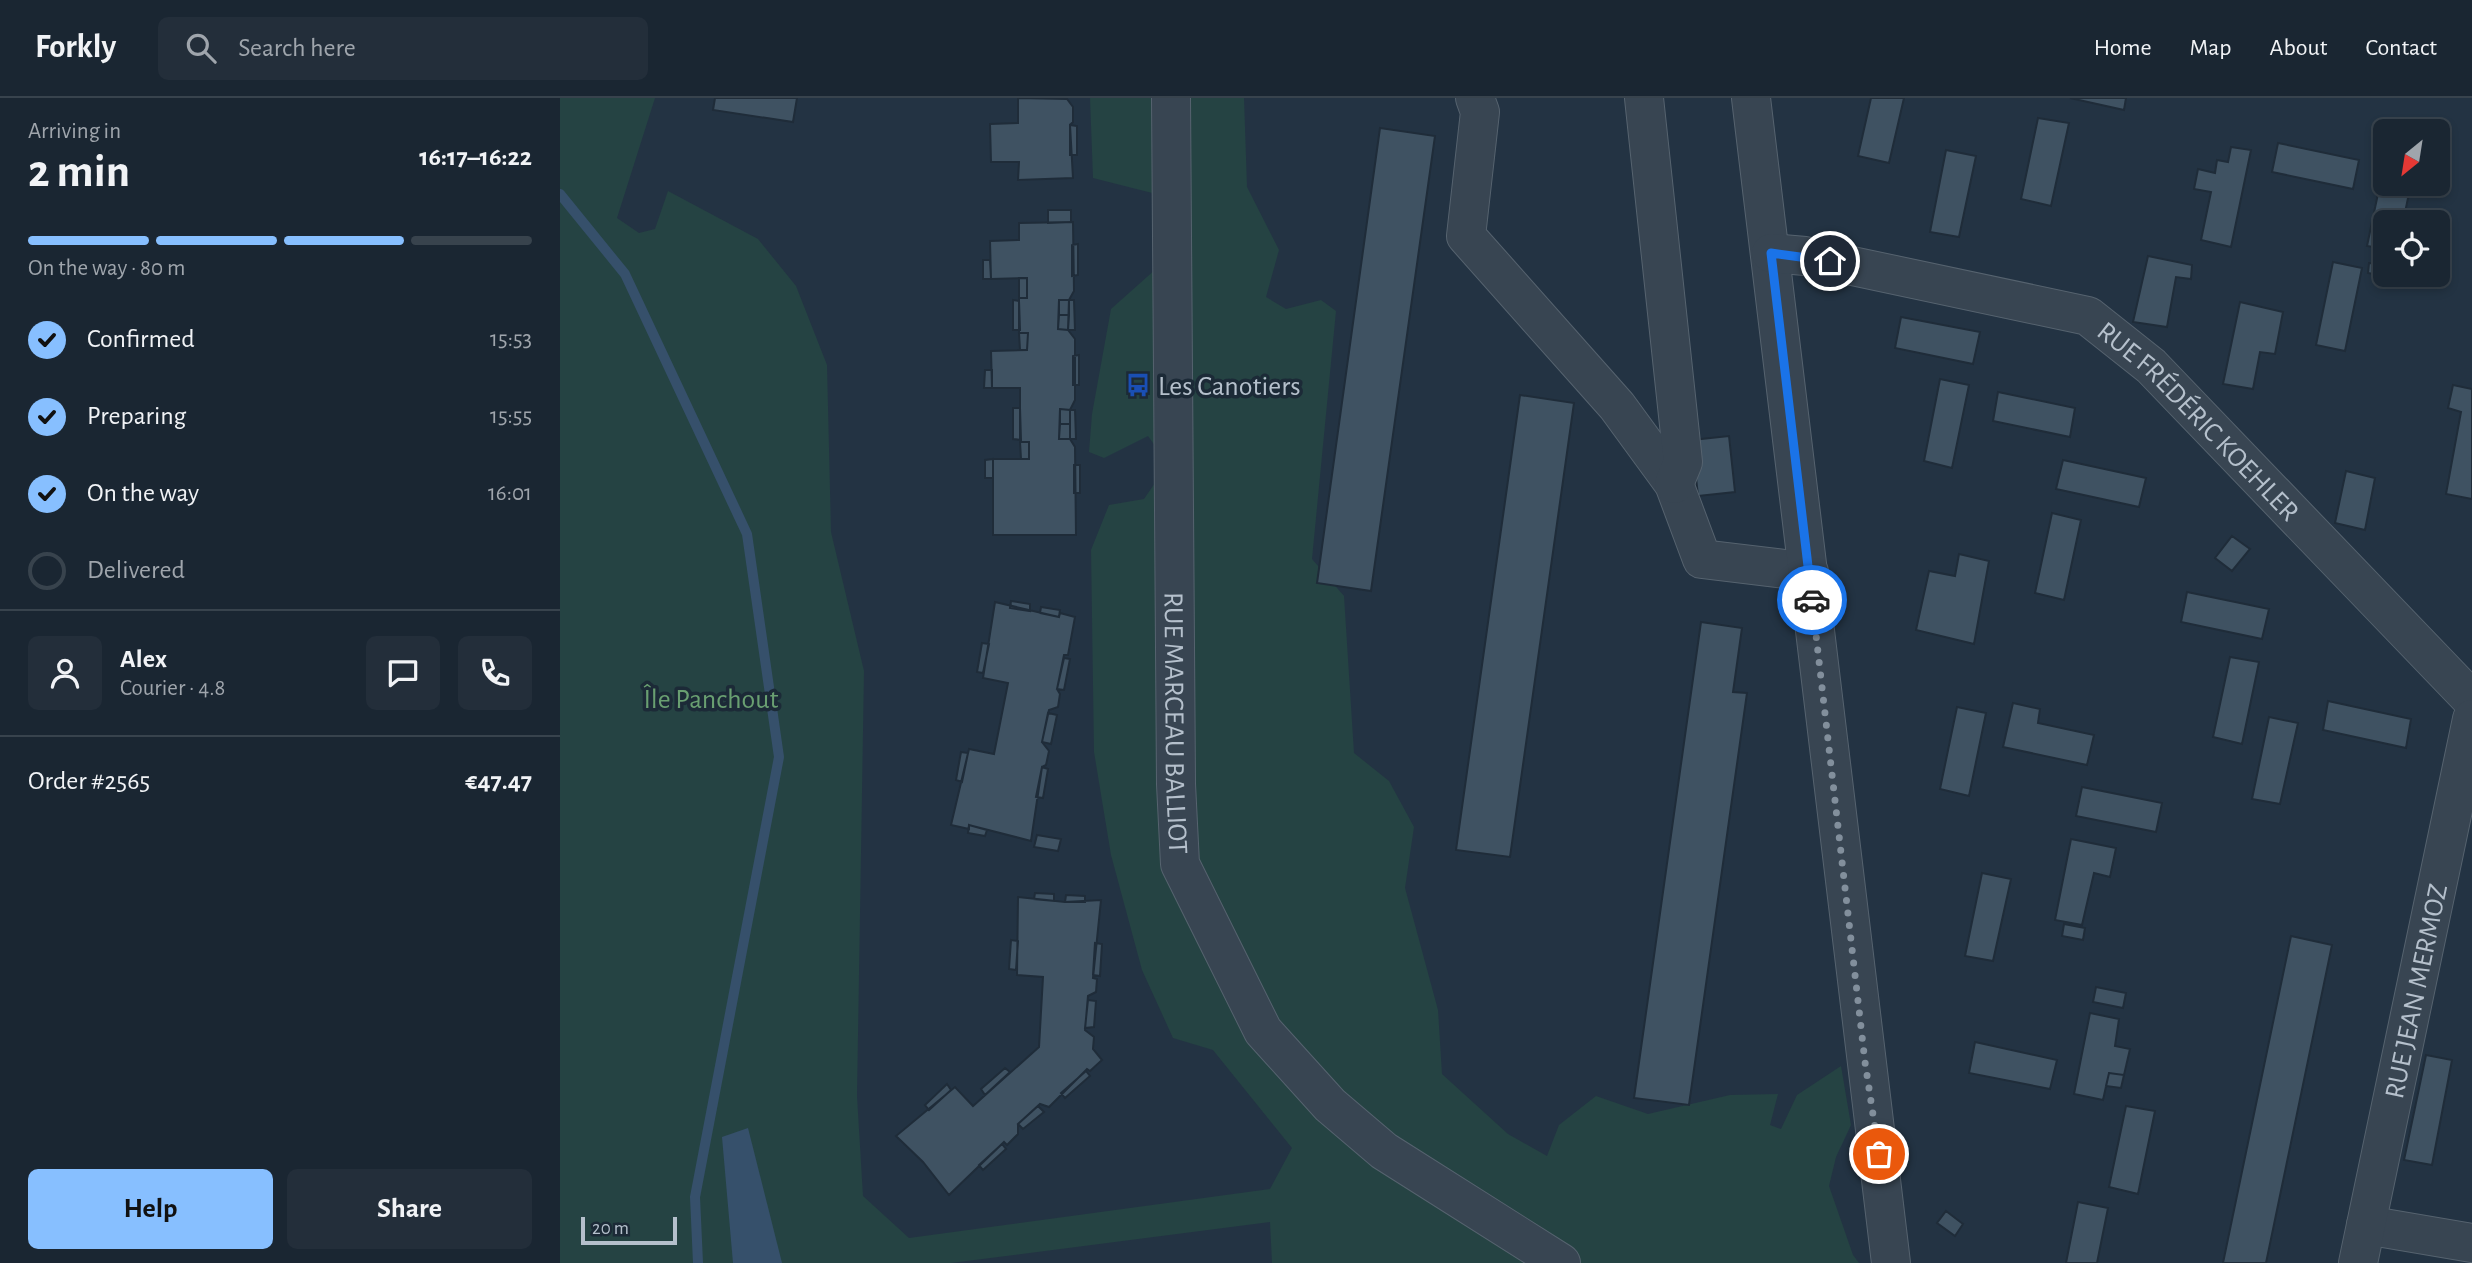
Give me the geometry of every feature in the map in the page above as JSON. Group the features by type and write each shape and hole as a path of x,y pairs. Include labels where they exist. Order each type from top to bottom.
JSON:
{"street":[{"name":"RUE MARCEAU BALLIOT","path":"1152,98 1161,871 1195,954 1244,1040 1300,1108 1370,1165 1520,1263"},
{"name":"RUE MARCEAU BALLIOT","path":"1171,98 1176,784 1180,864 1263,1031 1330,1105 1384,1151 1561,1263"},
{"path":"1475,98 1480,112 1466,236 1617,406 1674,484 1702,559 1809,572"},
{"path":"1644,98 1683,461 1674,484"},
{"path":"1751,98 1891,1263"},
{"name":"RUE FRÉDÉRIC KOEHLER","path":"1771,253 1805,256 2088,316 2151,366 2472,700"},
{"name":"RUE JEAN MERMOZ","path":"2358,1263 2472,719"},
{"path":"2366,1225 2472,1243"}],"green space":[{"name":"Île Panchout","path":"560,98 655,98 617,218 639,233 655,229 668,191 758,239 796,286 827,365 831,532 864,671 857,1096 863,1196 909,1238 1270,1189 1292,1148 1213,1050 1173,1038 1142,970 1111,855 1094,752 1091,550 1109,505 1144,499 1168,464 1148,436 1104,458 1089,452 1092,414 1111,309 1166,260 1164,196 1093,178 1090,98 1244,98 1247,187 1279,250 1266,297 1286,309 1321,300 1336,311 1312,559 1344,596 1354,753 1389,781 1414,827 1405,888 1438,1010 1442,1074 1508,1134 1547,1156 1559,1125 1596,1096 1648,1114 1730,1095 1778,1094 1770,1125 1781,1129 1797,1095 1841,1066 1851,1125 1836,1157 1829,1186 1853,1255 1859,1263 1272,1263 1270,1222 951,1263 560,1263"}],"water":[{"path":"748,1128 782,1263 733,1263 722,1137"}],"building":[{"path":"715,98 797,98 793,122 713,110"},
{"path":"1018,98 1067,99 1073,107 1073,122 1070,125 1073,178 1018,180 1019,162 991,162 990,124 1018,123"},
{"path":"1871,98 1904,98 1889,163 1858,156"},
{"path":"2070,98 2126,98 2124,110"},
{"path":"2038,118 2069,123 2051,206 2021,199"},
{"path":"1070,125 1077,126 1077,155 1070,155"},
{"path":"1380,128 1435,136 1371,591 1317,583"},
{"path":"2278,143 2359,160 2353,189 2272,172"},
{"path":"2231,147 2251,150 2231,247 2201,240 2211,192 2194,189 2198,169 2215,173 2217,160 2228,162"},
{"path":"1946,150 1976,156 1959,237 1930,232"},
{"path":"2377,196 2408,196 2406,210 2375,210"},
{"path":"1048,210 1071,210 1071,222 1048,223"},
{"path":"2373,217 2373,247 2367,246"},
{"path":"1073,222 1074,291 1069,300 1059,300 1058,329 1068,330 1075,339 1075,400 1070,410 1060,409 1059,439 1070,439 1075,447 1076,535 993,535 993,459 1029,459 1029,442 1020,442 1020,388 992,388 991,351 1027,350 1028,333 1019,333 1019,298 1027,298 1027,278 991,279 990,241 1019,240 1019,223"},
{"path":"1078,244 1078,275 1072,276 1072,245"},
{"path":"2148,256 2192,265 2191,279 2176,277 2167,327 2133,322"},
{"path":"983,260 990,260 991,279 983,279"},
{"path":"2333,262 2362,268 2345,351 2316,345"},
{"path":"2369,263 2373,264 2373,274 2368,273"},
{"path":"1019,278 1027,278 1027,298 1019,298"},
{"path":"1013,300 1019,301 1020,330 1013,330"},
{"path":"1059,300 1069,300 1069,315 1059,315"},
{"path":"1069,300 1074,300 1075,330 1068,330"},
{"path":"2240,302 2283,312 2275,354 2260,352 2253,389 2223,384"},
{"path":"1059,315 1069,315 1068,330 1058,329"},
{"path":"1901,317 1980,332 1973,364 1895,348"},
{"path":"1019,333 1028,333 1027,350 1020,350"},
{"path":"1079,355 1079,385 1073,385 1073,356"},
{"path":"985,370 992,370 992,388 984,388"},
{"path":"1940,379 1969,385 1952,468 1924,461"},
{"path":"2453,385 2472,389 2472,499 2446,494 2461,412 2448,408"},
{"path":"1998,392 2075,408 2070,437 1993,421"},
{"path":"1520,395 1574,403 1510,857 1456,850"},
{"path":"1013,408 1020,408 1021,440 1013,439"},
{"path":"1060,409 1070,410 1070,424 1060,424"},
{"path":"1070,410 1075,410 1076,439 1070,439"},
{"path":"1060,424 1070,424 1070,439 1059,439"},
{"path":"1729,436 1735,492 1698,496 1692,440"},
{"path":"1020,442 1029,442 1029,459 1021,459"},
{"path":"993,459 993,478 985,478 985,460"},
{"path":"2063,460 2146,478 2139,507 2056,489"},
{"path":"1074,465 1080,465 1080,493 1074,493"},
{"path":"2346,471 2375,478 2365,530 2335,523"},
{"path":"2052,513 2081,520 2064,600 2035,593"},
{"path":"2232,536 2250,549 2232,571 2215,558"},
{"path":"1959,554 1989,561 1974,644 1916,630 1929,571 1955,576"},
{"path":"2187,592 2269,609 2262,639 2181,622"},
{"path":"1011,601 1030,604 1030,611 1010,608"},
{"path":"995,602 1059,617 1060,613 1075,617 1068,655 1064,655 1057,689 1060,694 1058,707 1049,710 1042,742 1049,751 1046,765 1042,767 1031,841 969,825 969,829 951,825 969,749 994,754 1008,683 983,678"},
{"path":"1041,607 1060,610 1059,617 1040,613"},
{"path":"1701,622 1742,628 1733,692 1747,693 1689,1105 1634,1098"},
{"path":"982,643 989,644 983,673 977,672"},
{"path":"2230,657 2259,662 2242,744 2213,737"},
{"path":"1064,658 1070,659 1064,690 1057,689"},
{"path":"2328,701 2411,719 2406,748 2323,730"},
{"path":"2013,703 2040,709 2038,723 2094,735 2087,765 2003,747"},
{"path":"1957,707 1986,713 1969,796 1940,789"},
{"path":"1048,713 1057,715 1051,744 1042,742"},
{"path":"2269,717 2298,723 2280,804 2252,799"},
{"path":"961,752 968,753 962,782 956,780"},
{"path":"1042,767 1048,769 1043,798 1036,797"},
{"path":"2082,787 2162,803 2156,832 2076,816"},
{"path":"969,825 987,830 985,836 968,833"},
{"path":"1037,835 1061,839 1058,851 1034,847"},
{"path":"2071,839 2116,848 2110,877 2094,873 2082,925 2055,920"},
{"path":"1982,873 2011,879 1993,961 1965,956"},
{"path":"1035,893 1054,894 1054,901 1034,899"},
{"path":"1066,895 1085,896 1085,902 1065,902"},
{"path":"1018,897 1065,902 1101,900 1093,978 1097,979 1096,992 1088,996 1085,1030 1094,1037 1093,1049 1102,1060 1090,1071 1087,1069 1049,1107 1040,1104 1018,1124 1018,1134 1007,1145 1004,1142 949,1195 923,1162 896,1136 955,1087 973,1106 1039,1047 1043,977 1017,975"},
{"path":"2064,924 2085,928 2083,940 2062,936"},
{"path":"2291,936 2332,945 2266,1263 2223,1263"},
{"path":"1011,940 1018,941 1016,970 1009,969"},
{"path":"1095,943 1102,944 1100,976 1093,975"},
{"path":"2096,987 2126,993 2123,1008 2093,1002"},
{"path":"1088,1000 1096,1001 1094,1027 1085,1028"},
{"path":"2090,1013 2119,1019 2115,1046 2130,1049 2124,1075 2109,1073 2103,1100 2074,1094"},
{"path":"1975,1042 2057,1060 2050,1089 1969,1073"},
{"path":"2426,1055 2452,1060 2432,1165 2404,1160"},
{"path":"1005,1068 1010,1072 985,1095 981,1089"},
{"path":"1086,1071 1090,1076 1065,1098 1061,1093"},
{"path":"2109,1073 2124,1075 2121,1088 2106,1086"},
{"path":"947,1084 951,1090 929,1110 925,1105"},
{"path":"1038,1106 1044,1112 1023,1129 1018,1124"},
{"path":"2126,1106 2155,1111 2138,1194 2109,1187"},
{"path":"1002,1144 1006,1149 983,1170 979,1165"},
{"path":"2078,1202 2108,1208 2097,1263 2066,1263"},
{"path":"1946,1211 1963,1224 1955,1236 1937,1223"}],"waterway":[{"path":"560,194 625,274 747,534 779,757 695,1197 698,1263"}],"way so far":[{"path":"1812,600 1849,899 1865,1062 1879,1154"}],"place":[{"name":"Les Canotiers","path":"1138,385"}],"route":[{"path":"1812,600 1771,253 1830,261"}]}
